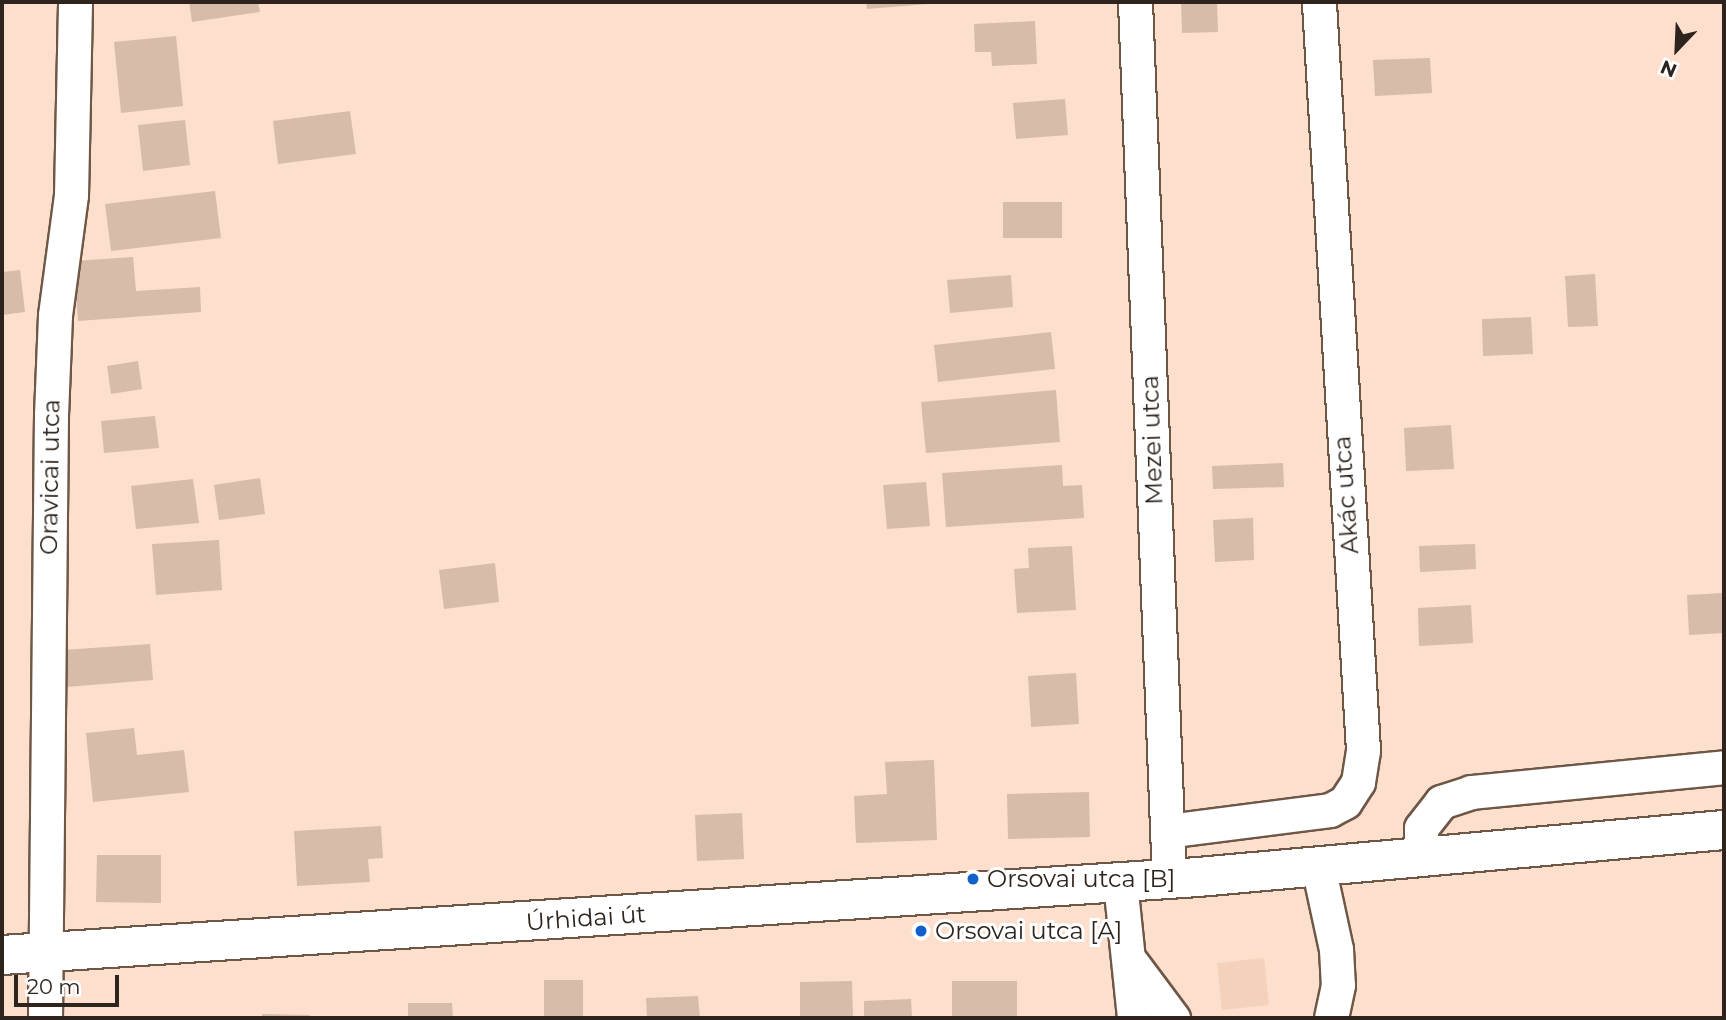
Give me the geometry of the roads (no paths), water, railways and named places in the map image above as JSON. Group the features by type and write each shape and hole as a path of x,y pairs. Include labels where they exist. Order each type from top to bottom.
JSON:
{"main road":[{"name":"Úrhidai út","path":"2,955 1120,882 1724,830"}],"street":[{"name":"Oravicai utca","path":"45,1018 51,415 55,316 71,195 75,2"},
{"name":"Mezei utca","path":"1135,2 1169,878"},
{"name":"Akác utca","path":"1167,831 1330,810 1345,802 1360,772 1363,750 1319,2"},
{"path":"1421,857 1421,828 1427,820 1441,802 1471,792 1724,767"},
{"path":"1318,866 1336,949 1338,985 1331,1018"},
{"path":"1120,882 1132,963 1134,1018"},
{"path":"1132,963 1173,1018"}],"place":[{"name":"Orsovai utca [B]","path":"973,879"},
{"name":"Orsovai utca [A]","path":"921,931"}]}
